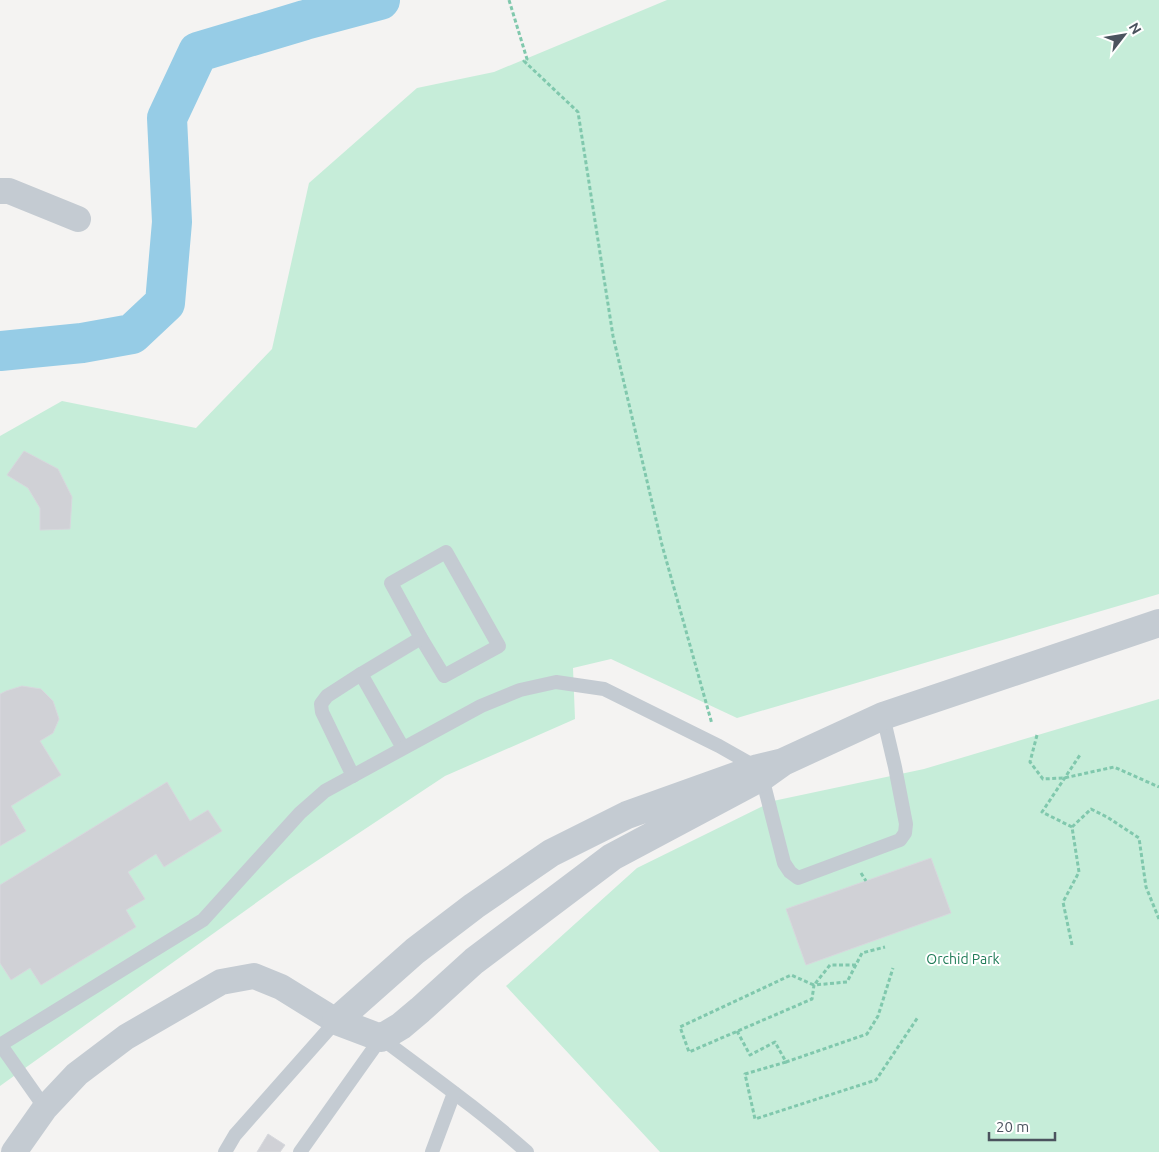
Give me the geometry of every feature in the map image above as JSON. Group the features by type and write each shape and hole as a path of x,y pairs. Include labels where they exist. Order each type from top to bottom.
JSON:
{"street":[{"path":"0,191 9,191 78,219"},
{"path":"14,1152 45,1108 77,1074 126,1037 221,982 254,976 281,987 336,1021 380,1038 401,1026 474,961 612,857 768,769 884,716 1159,623"},
{"path":"336,1021 415,951 474,906 551,853 627,815 768,769"}],"lane":[{"path":"446,552 499,646 444,676 421,638 391,583 446,552"},
{"path":"353,776 322,712 322,704 327,696 421,638"},
{"path":"362,674 403,748"},
{"path":"45,1108 0,1044 203,920 300,813 325,791 481,706 520,690 556,682 604,690 768,769 784,863 790,872 798,878 900,840 905,833 906,824 884,716"},
{"path":"225,1152 235,1135 336,1021"},
{"path":"300,1152 380,1038 454,1093 526,1152"},
{"path":"432,1152 454,1093"}],"path":[{"path":"509,0 527,60 524,62 578,112 613,336 662,545 718,746"},
{"path":"1037,735 1030,762 1042,779 1064,778 1114,766 1159,787"},
{"path":"1072,827 1042,812 1080,755"},
{"path":"1072,827 1091,809 1139,838 1146,887 1159,919"},
{"path":"1072,827 1080,872 1063,902 1072,945"},
{"path":"856,965 830,965 814,985 812,999 689,1052 680,1027 791,975 814,985 847,982 856,965 862,953 885,947"},
{"path":"893,968 878,1016 867,1034 745,1074 755,1119 876,1080 918,1017"},
{"path":"737,1031 750,1055 774,1042 786,1062"}],"green space":[{"path":"667,0 1159,0 1159,594 737,718 611,659 573,668 575,719 445,776 288,880 0,1086 0,436 62,401 196,428 272,349 309,183 417,88 494,72"},
{"name":"Orchid Park","path":"1159,699 1159,1152 660,1152 506,986 637,868 773,801 924,769"}],"building":[{"path":"24,451 58,469 72,497 70,529 40,530 40,508 28,488 7,475"},
{"path":"22,686 41,689 53,701 59,719 53,733 40,741 61,775 11,806 26,831 0,846 0,694"},
{"path":"167,782 190,821 208,810 222,831 164,867 156,854 128,872 145,899 126,910 136,927 41,985 30,968 11,980 0,963 0,885"},
{"path":"931,858 951,913 806,965 786,909"},
{"path":"268,1134 285,1145 280,1152 257,1152"}],"waterway":[{"path":"0,351 82,343 132,334 165,303 172,222 167,118 198,52 380,0"}]}
